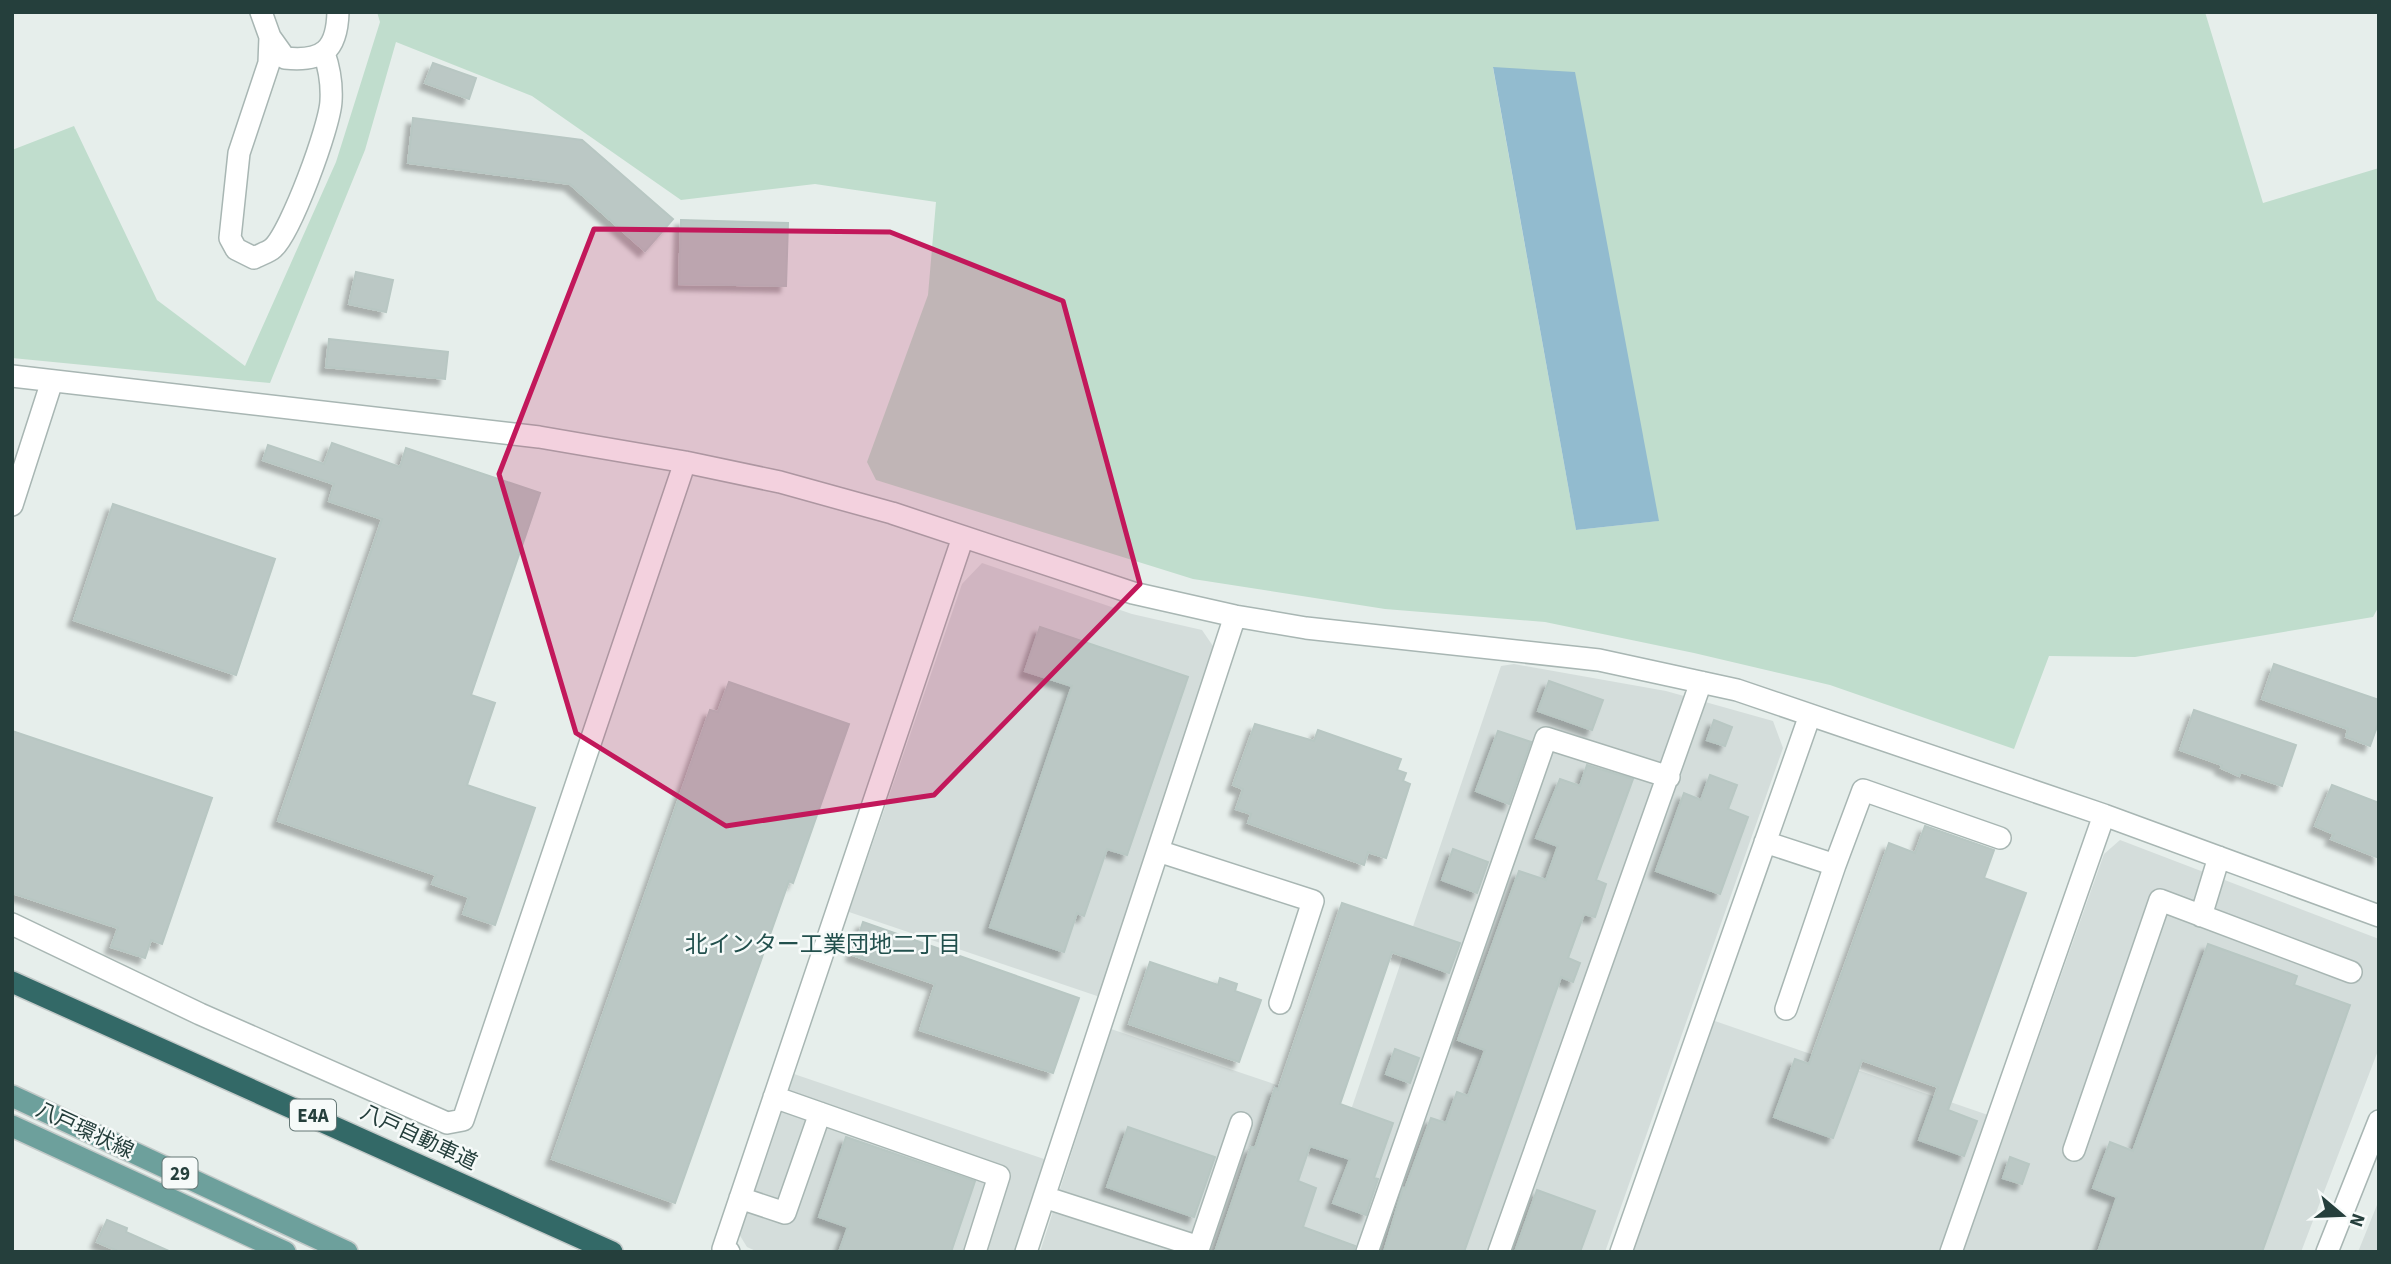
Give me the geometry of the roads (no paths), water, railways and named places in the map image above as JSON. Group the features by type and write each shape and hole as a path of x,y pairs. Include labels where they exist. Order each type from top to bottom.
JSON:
{"highway":[{"name":"八戸自動車道","path":"12,982 612,1252"}],"main road":[{"name":"八戸環状線","path":"12,1097 347,1252"},
{"name":"八戸環状線","path":"12,1126 285,1252"}],"street":[{"path":"261,12 270,37 285,58 306,60 324,53 337,37 338,12"},
{"path":"270,37 269,64 239,153 230,238 236,249 254,258 273,248 292,214 321,142 331,104 331,72 324,53"},
{"path":"12,376 539,437 685,462 780,482 892,513 1133,593 1235,616 1306,628 1600,660 1737,690 2104,816 2379,916"},
{"path":"12,505 52,381"},
{"path":"12,924 200,1014 447,1123 463,1120 685,462"},
{"path":"729,1252 723,1249 963,537"},
{"path":"1026,1252 1235,616"},
{"path":"1499,1252 1701,682"},
{"path":"1621,1252 1810,715"},
{"path":"1367,1252 1546,738 1669,777"},
{"path":"1786,1009 1863,790 2000,838"},
{"path":"1951,1252 2104,816"},
{"path":"1765,842 1835,865"},
{"path":"1158,851 1313,901 1280,1003"},
{"path":"2201,916 2219,858"},
{"path":"2074,1150 2160,901 2351,972"},
{"path":"774,1097 999,1176 975,1252"},
{"path":"740,1198 785,1213 820,1113"},
{"path":"2327,1252 2379,1121"},
{"path":"1044,1197 1198,1249 1241,1122"}],"water":[{"path":"1493,67 1575,72 1659,521 1576,530"}],"district":[{"name":"北インター工業団地二丁目","path":"823,944"}]}
